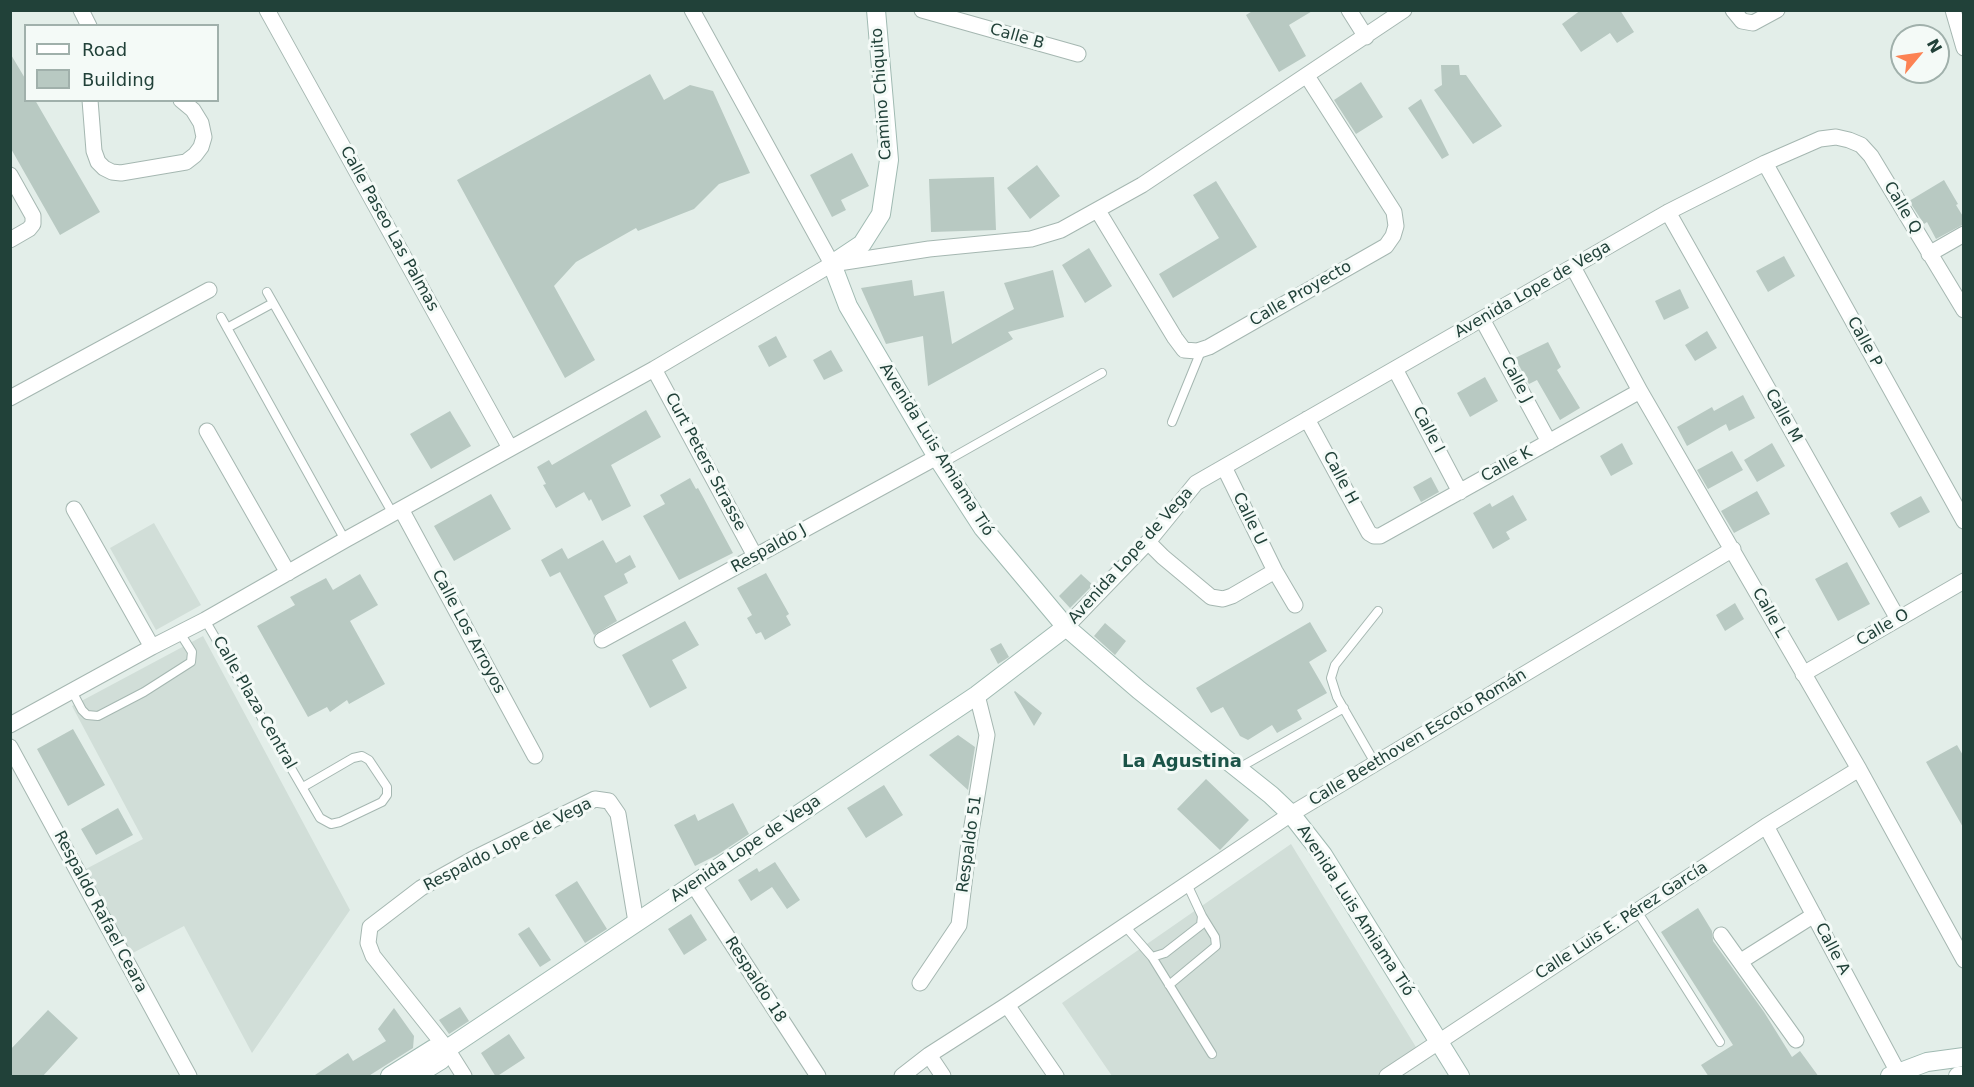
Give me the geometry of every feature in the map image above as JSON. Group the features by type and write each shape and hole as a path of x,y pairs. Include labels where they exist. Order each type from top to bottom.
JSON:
{"main road":[{"name":"Camino Chiquito","path":"832,264 862,243 881,214 889,160 876,10"},
{"name":"Avenida Luis Amiama Tió","path":"832,264 848,306 939,460 983,528 1066,627 1291,814 1323,855 1460,1077"},
{"name":"Avenida Lope de Vega","path":"416,1077 441,1060 447,1049 977,695 1066,627"},
{"name":"Avenida Lope de Vega","path":"390,1077 433,1049 447,1049"},
{"path":"1896,1075 1927,1062 1964,1057"},
{"path":"1958,1077 1964,1076"}],"street":[{"path":"81,10 88,24"},
{"name":"Calle Paseo Las Palmas","path":"267,10 510,448"},
{"path":"692,10 832,264"},
{"name":"Calle B","path":"922,10 1078,54"},
{"path":"1349,10 1366,37"},
{"path":"10,725 205,620 654,369 832,264 929,249 1031,239 1061,230 1142,185 1404,10"},
{"path":"1733,10 1742,21 1753,23 1777,10"},
{"path":"1953,10 1964,48"},
{"name":"Calle Proyecto","path":"1202,349 1386,246 1393,236 1396,226 1394,212 1307,76"},
{"path":"90,102 94,151 98,162 112,172 121,173 186,162 195,155 204,137 201,123 193,110 183,102"},
{"name":"Calle Q","path":"1820,139 1836,136 1860,145 1879,169 1964,310"},
{"name":"Avenida Lope de Vega","path":"1066,627 1148,542 1196,483 1668,212 1765,163 1820,139"},
{"name":"Calle P","path":"1765,163 1964,521"},
{"path":"10,175 33,216 33,224 29,229 10,240"},
{"path":"1098,211 1184,350 1202,349"},
{"name":"Calle M","path":"1668,212 1898,619"},
{"path":"1929,254 1964,234"},
{"name":"Calle L","path":"1573,267 1640,391 1858,769 1964,960"},
{"path":"10,398 209,290"},
{"name":"Calle J","path":"1482,319 1549,442"},
{"name":"Curt Peters Strasse","path":"654,369 755,556"},
{"name":"Calle I","path":"1395,369 1460,492"},
{"name":"Calle K","path":"1374,536 1380,536 1640,391"},
{"name":"Calle H","path":"1308,419 1369,533 1374,536"},
{"path":"207,431 288,573"},
{"name":"Respaldo J","path":"602,640 755,556 939,460"},
{"name":"Calle U","path":"1224,467 1275,571 1295,605"},
{"path":"74,509 152,647"},
{"name":"Calle Los Arroyos","path":"397,511 535,756"},
{"path":"1148,542 1211,597 1222,599 1232,596 1275,571"},
{"name":"Calle Beethoven Escoto Román","path":"902,1077 929,1055 1291,814 1732,549"},
{"name":"Calle O","path":"1803,674 1964,580"},
{"name":"Respaldo 51","path":"920,983 959,925 968,850 987,735 977,695"},
{"name":"Respaldo Rafael Ceara","path":"10,747 189,1077"},
{"name":"Calle Luis E. Pérez García","path":"1387,1077 1766,826 1858,769"},
{"name":"Respaldo Lope de Vega","path":"464,1077 447,1049 373,956 368,943 370,927 421,888 473,859 595,799 609,801 618,814 636,922"},
{"name":"Calle A","path":"1766,826 1896,1075"},
{"name":"Respaldo 18","path":"693,884 818,1077"},
{"path":"1741,961 1814,915"},
{"path":"1721,935 1796,1040"},
{"path":"1007,1005 1056,1077"},
{"path":"929,1055 943,1077"}],"lane":[{"path":"267,292 397,511"},
{"path":"227,328 273,303"},
{"path":"222,317 345,540"},
{"path":"1172,422 1202,349"},
{"path":"939,460 1102,373"},
{"path":"1375,764 1337,697 1331,678 1335,665 1378,611"},
{"name":"Calle Plaza Central","path":"205,620 320,818 331,824 340,822 382,802 387,795 387,787 369,760 362,756 353,758 303,787"},
{"path":"72,691 82,710 98,717 144,692 191,662 192,652 180,633"},
{"path":"1238,768 1344,708"},
{"path":"1169,985 1216,946 1215,937 1187,884"},
{"path":"1637,911 1720,1042"},
{"path":"1152,957 1165,952 1201,925 1202,916"},
{"path":"1125,926 1152,957 1212,1054"}],"shaded area":[{"path":"154,523 201,605 156,630 110,548"},
{"path":"203,636 350,910 252,1053 184,926 129,955 84,870 143,839 72,706"},
{"path":"1291,844 1419,1052 1383,1076 1112,1076 1062,1003"}],"building":[{"path":"1254,10 1314,10 1289,25 1306,56 1279,72 1246,15"},
{"path":"1581,10 1620,10 1634,32 1617,43 1610,33 1581,52 1562,24"},
{"path":"10,53 24,77 24,102 36,102 100,212 60,235 10,147"},
{"path":"1441,65 1459,65 1460,75 1466,75 1502,126 1473,144 1434,90 1442,85"},
{"path":"650,74 664,100 690,85 713,91 750,173 719,184 694,209 638,231 636,228 576,262 554,286 595,360 565,378 457,180"},
{"path":"1361,82 1383,117 1356,134 1334,100"},
{"path":"1421,99 1449,155 1442,159 1408,108"},
{"path":"852,153 869,186 841,200 846,210 832,217 810,175"},
{"path":"1037,165 1060,196 1030,219 1007,188"},
{"path":"994,177 996,230 931,232 929,179"},
{"path":"1944,180 1958,204 1956,205 1964,218 1964,224 1936,239 1927,222 1924,224 1909,201"},
{"path":"1216,181 1257,247 1173,298 1159,274 1219,238 1193,195"},
{"path":"1089,248 1112,286 1085,303 1062,265"},
{"path":"1784,256 1795,276 1768,292 1756,271"},
{"path":"1053,270 1064,317 1008,332 1013,339 928,386 923,336 886,344 861,288 912,280 914,296 944,291 952,344 1014,309 1004,283"},
{"path":"1680,289 1689,308 1664,320 1655,301"},
{"path":"1707,331 1717,348 1695,361 1685,345"},
{"path":"776,336 787,357 769,367 758,346"},
{"path":"1548,342 1561,367 1557,370 1580,408 1560,420 1537,380 1529,384 1515,358"},
{"path":"831,350 843,371 824,380 813,360"},
{"path":"1485,377 1498,401 1470,417 1457,393"},
{"path":"1743,395 1755,418 1729,431 1726,424 1687,446 1677,427 1712,407 1714,411"},
{"path":"646,410 661,437 611,465 631,506 602,521 591,499 589,501 584,492 556,508 543,485 546,484 537,467 549,460 552,465"},
{"path":"450,411 471,446 431,469 410,434"},
{"path":"1622,443 1633,464 1611,476 1600,456"},
{"path":"1772,443 1785,466 1757,482 1744,460"},
{"path":"1732,451 1743,470 1708,489 1697,470"},
{"path":"1431,477 1439,492 1421,502 1413,487"},
{"path":"690,478 696,489 698,488 733,553 679,580 643,516 665,504 660,495"},
{"path":"1757,491 1770,514 1734,533 1721,511"},
{"path":"491,494 511,529 454,561 434,526"},
{"path":"1513,495 1527,520 1506,532 1510,539 1493,549 1473,513 1490,503 1492,507"},
{"path":"1921,496 1930,512 1899,528 1890,513"},
{"path":"603,540 616,563 630,555 636,567 624,574 628,583 604,596 617,621 594,635 560,572 550,577 541,560 562,548 568,559"},
{"path":"1847,562 1870,604 1838,621 1815,579"},
{"path":"766,573 789,614 786,616 791,625 765,640 761,632 756,634 747,618 752,615 737,588"},
{"path":"360,574 378,605 350,621 385,684 349,704 347,700 330,712 327,707 308,717 257,626 295,605 290,597 326,578 333,590"},
{"path":"1081,574 1093,585 1070,608 1059,596"},
{"path":"1735,603 1744,619 1725,631 1716,615"},
{"path":"685,621 699,645 672,660 687,688 650,708 622,655"},
{"path":"1310,622 1327,651 1309,662 1327,693 1297,710 1302,719 1277,733 1272,725 1248,740 1240,736 1223,707 1211,713 1196,688"},
{"path":"1105,623 1126,641 1115,655 1094,636"},
{"path":"1001,643 1009,657 998,664 990,649"},
{"path":"1014,692 1042,713 1034,726"},
{"path":"73,729 105,785 68,806 37,749"},
{"path":"958,735 975,747 968,790 929,755"},
{"path":"1957,745 1964,757 1964,829 1926,762"},
{"path":"1206,779 1249,820 1220,850 1177,809"},
{"path":"884,785 903,815 866,838 847,808"},
{"path":"733,803 749,834 695,866 674,825 695,814 698,821"},
{"path":"118,808 133,835 96,855 81,829"},
{"path":"775,862 800,900 787,909 772,887 751,901 738,880 757,868 759,872"},
{"path":"577,881 607,929 585,943 555,895"},
{"path":"1698,908 1712,931 1713,941 1764,1012 1792,1057 1800,1051 1819,1077 1709,1077 1701,1065 1733,1045 1661,932"},
{"path":"691,914 707,940 684,955 668,929"},
{"path":"529,927 551,960 540,967 518,934"},
{"path":"460,1007 469,1021 449,1034 439,1020"},
{"path":"394,1008 414,1036 413,1048 367,1077 312,1077 348,1053 353,1061 386,1041 378,1029"},
{"path":"48,1010 78,1038 42,1077 10,1077 10,1050"},
{"path":"509,1034 525,1058 496,1077 481,1053"}],"district":[{"name":"La Agustina","path":"1182,762"}]}
